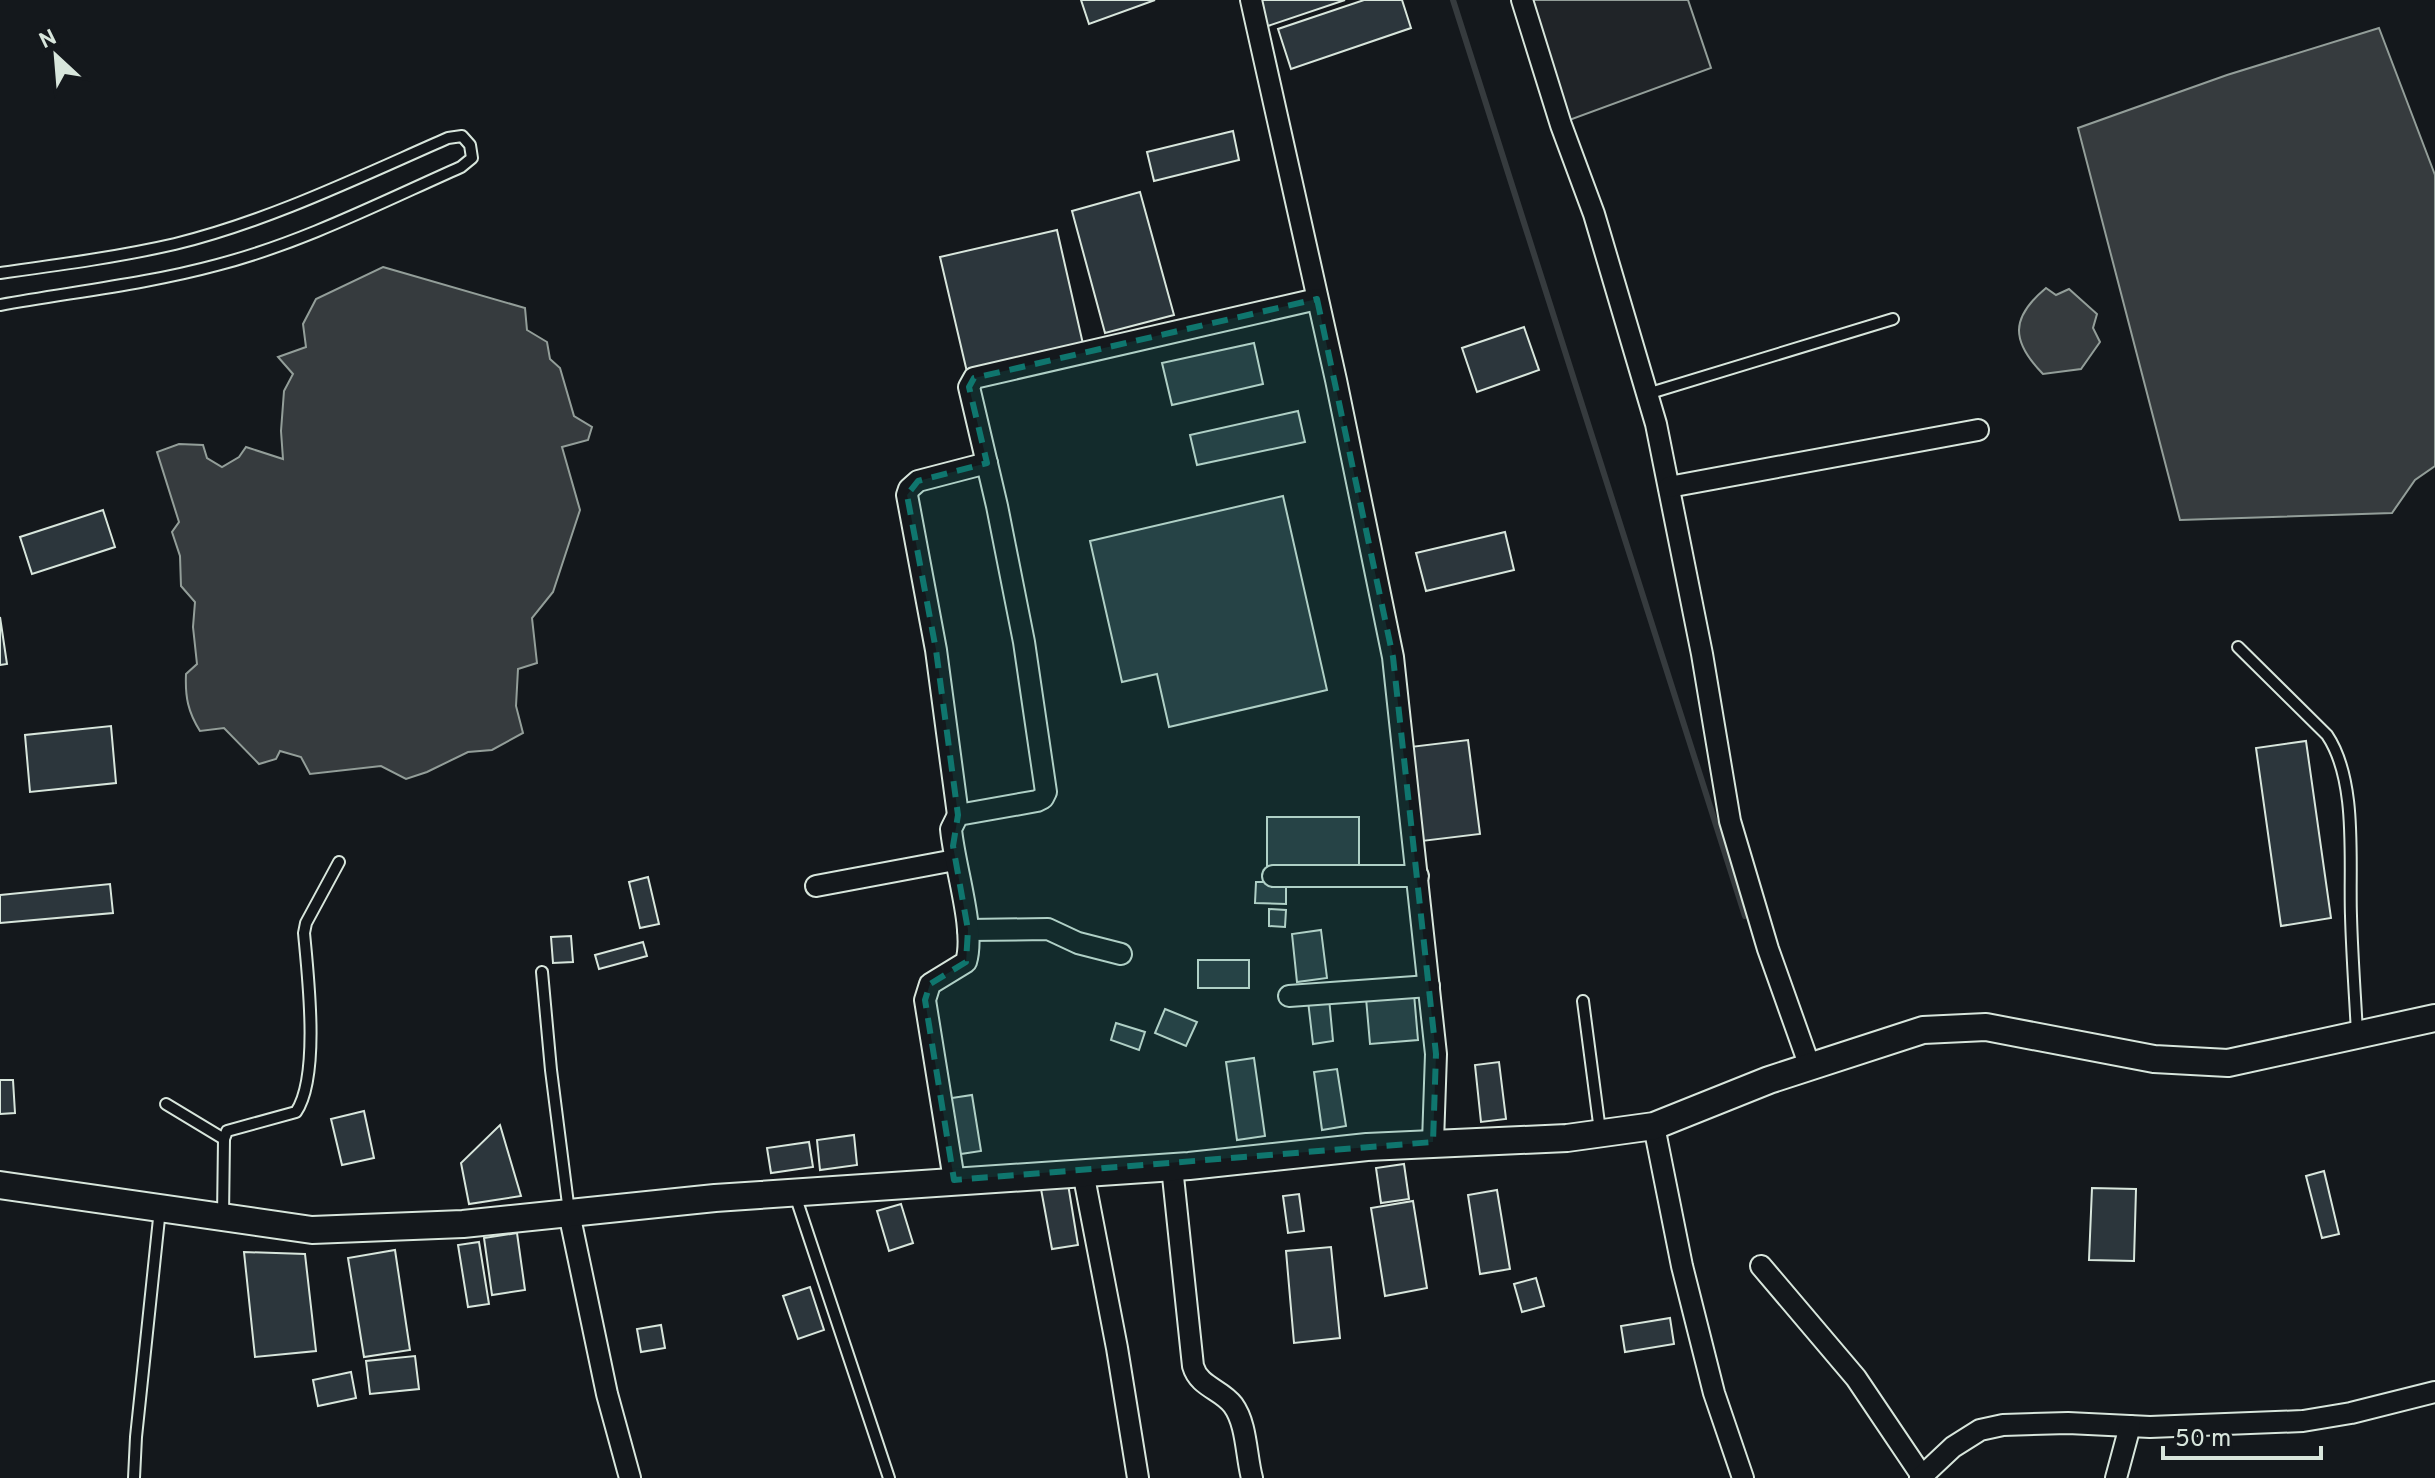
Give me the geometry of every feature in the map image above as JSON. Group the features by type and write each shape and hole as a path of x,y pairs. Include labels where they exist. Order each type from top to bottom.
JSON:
{"main road":[{"path":"0,1185 312,1230 463,1224 794,1192 1172,1167 1433,1142 1567,1138 1654,1126 1769,1080 1923,1030 1986,1027 2154,1059 2228,1063 2435,1018"}],"street":[{"path":"1251,0 1393,657 1436,1054 1433,1142"},
{"path":"1522,0 1561,125 1594,214 1647,394 1702,654 1730,821 1768,949 1810,1067"},
{"path":"958,815 1037,801 1046,792 1024,642 970,381 1317,299"},
{"path":"1669,487 1978,430"},
{"path":"954,1180 925,1000 930,984 966,962 969,953 968,930 951,829 958,815 936,650 907,495 918,481 987,463"},
{"path":"816,886 955,860"},
{"path":"1273,876 1418,876"},
{"path":"968,930 1048,929 1072,941 1121,954"},
{"path":"1289,996 1429,986"},
{"path":"1654,1126 1682,1266 1714,1393 1743,1478"},
{"path":"1172,1167 1193,1366 1203,1383 1229,1401 1239,1417 1252,1478"},
{"path":"1083,1172 1138,1478"},
{"path":"569,1213 607,1394 630,1478"},
{"path":"1761,1266 1856,1378 1921,1477 1953,1447 1980,1430 2003,1425 2068,1423 2130,1426 2303,1421 2351,1413 2435,1392"},
{"path":"2116,1478 2130,1426"}],"lane":[{"path":"0,273 175,243 223,230 323,193 448,138 462,136 470,145 472,158 461,167 253,255 215,266 0,305"},
{"path":"1647,394 1893,319"},
{"path":"2238,647 2327,735 2341,764 2349,826 2357,1035"},
{"path":"223,1218 224,1139 227,1131 296,1112 304,1097 312,1022 304,933 306,923 339,862"},
{"path":"542,972 569,1213"},
{"path":"1583,1001 1600,1133"},
{"path":"166,1104 224,1139"},
{"path":"794,1192 889,1478"},
{"path":"134,1478 160,1208"}],"highlighted area":[{"path":"1317,299 1393,657 1436,1054 1433,1142 954,1180 925,1000 930,984 966,962 968,930 953,846 958,815 936,650 907,495 918,481 987,463 969,387 974,378"}],"shaded area":[{"path":"1524,0 1688,0 1711,68 1564,122"},
{"path":"2379,28 2435,175 2435,466 2415,480 2392,513 2180,520 2078,128 2227,75"},
{"path":"383,267 525,308 527,330 547,342 550,359 560,368 574,416 592,427 588,440 562,447 580,510 553,592 532,618 537,663 518,669 516,706 523,733 492,750 468,752 406,779 381,766 310,774 301,757 280,751 276,759 259,764 224,728 200,731 190,711 186,690 186,674 197,664 193,627 195,602 181,586 180,556 172,532 179,522 157,452 179,444 203,445 207,458 222,467 239,457 246,447 283,459 281,431 284,391 293,374 278,357 306,347 303,324 316,299"},
{"path":"2046,288 2056,295 2069,289 2097,314 2093,328 2100,342 2081,369 2043,374 2020,340 2019,330 2026,309"}],"building":[{"path":"1081,0 1155,0 1089,24"},
{"path":"1256,0 1345,0 1265,27"},
{"path":"1364,0 1402,0 1411,28 1291,69 1278,29"},
{"path":"1233,131 1239,160 1154,181 1147,152"},
{"path":"1140,192 1174,315 1105,333 1072,211"},
{"path":"1057,230 1083,344 967,372 940,257"},
{"path":"1524,327 1539,370 1477,392 1462,348"},
{"path":"1254,343 1263,384 1172,405 1162,363"},
{"path":"1298,411 1305,442 1197,465 1190,435"},
{"path":"1283,496 1327,690 1169,727 1157,674 1122,682 1090,541"},
{"path":"103,510 115,547 32,574 20,537"},
{"path":"1505,532 1514,570 1426,591 1416,553"},
{"path":"0,617 7,664 0,665"},
{"path":"111,726 116,783 30,792 25,735"},
{"path":"1468,740 1480,834 1422,841 1410,747"},
{"path":"2306,741 2331,918 2281,926 2256,748"},
{"path":"1267,817 1359,817 1359,871 1267,871"},
{"path":"648,877 659,924 640,928 629,882"},
{"path":"1256,882 1286,882 1286,904 1255,903"},
{"path":"110,884 113,913 0,923 0,895"},
{"path":"1269,909 1286,910 1285,927 1269,926"},
{"path":"1321,930 1327,978 1297,982 1292,934"},
{"path":"571,936 573,962 553,963 551,937"},
{"path":"643,942 647,956 599,969 595,955"},
{"path":"1198,960 1249,960 1249,988 1198,988"},
{"path":"1414,994 1418,1040 1370,1044 1366,998"},
{"path":"1329,998 1333,1041 1313,1044 1308,1001"},
{"path":"1165,1009 1197,1022 1186,1046 1155,1033"},
{"path":"1116,1023 1145,1032 1139,1050 1111,1040"},
{"path":"1254,1058 1265,1136 1237,1140 1226,1062"},
{"path":"1499,1062 1506,1119 1481,1122 1475,1065"},
{"path":"1337,1069 1346,1126 1322,1130 1314,1072"},
{"path":"0,1080 13,1080 15,1113 0,1114"},
{"path":"972,1095 981,1151 954,1155 945,1099"},
{"path":"364,1111 374,1158 342,1165 331,1119"},
{"path":"500,1125 521,1196 469,1204 461,1163"},
{"path":"854,1135 857,1165 820,1170 817,1140"},
{"path":"809,1142 813,1167 771,1173 767,1148"},
{"path":"1404,1164 1409,1199 1381,1203 1376,1168"},
{"path":"2324,1171 2339,1234 2322,1238 2306,1176"},
{"path":"1068,1184 1078,1245 1052,1249 1041,1189"},
{"path":"2092,1188 2136,1189 2134,1261 2089,1260"},
{"path":"1497,1190 1510,1269 1480,1274 1468,1195"},
{"path":"1299,1194 1304,1231 1288,1233 1283,1196"},
{"path":"1413,1201 1427,1288 1385,1296 1371,1208"},
{"path":"901,1204 913,1243 889,1251 877,1211"},
{"path":"517,1233 525,1290 492,1295 484,1238"},
{"path":"479,1242 489,1304 468,1307 458,1245"},
{"path":"1331,1247 1340,1338 1294,1343 1286,1251"},
{"path":"395,1250 410,1350 364,1357 348,1258"},
{"path":"244,1252 305,1254 316,1351 255,1357"},
{"path":"1536,1278 1544,1306 1522,1312 1514,1284"},
{"path":"810,1287 824,1330 798,1339 783,1296"},
{"path":"1670,1318 1674,1344 1625,1352 1621,1326"},
{"path":"661,1325 665,1348 641,1352 637,1329"},
{"path":"415,1356 419,1389 370,1394 366,1361"},
{"path":"351,1372 356,1398 318,1406 313,1380"}],"waterway":[{"path":"1453,0 1745,916"}]}
